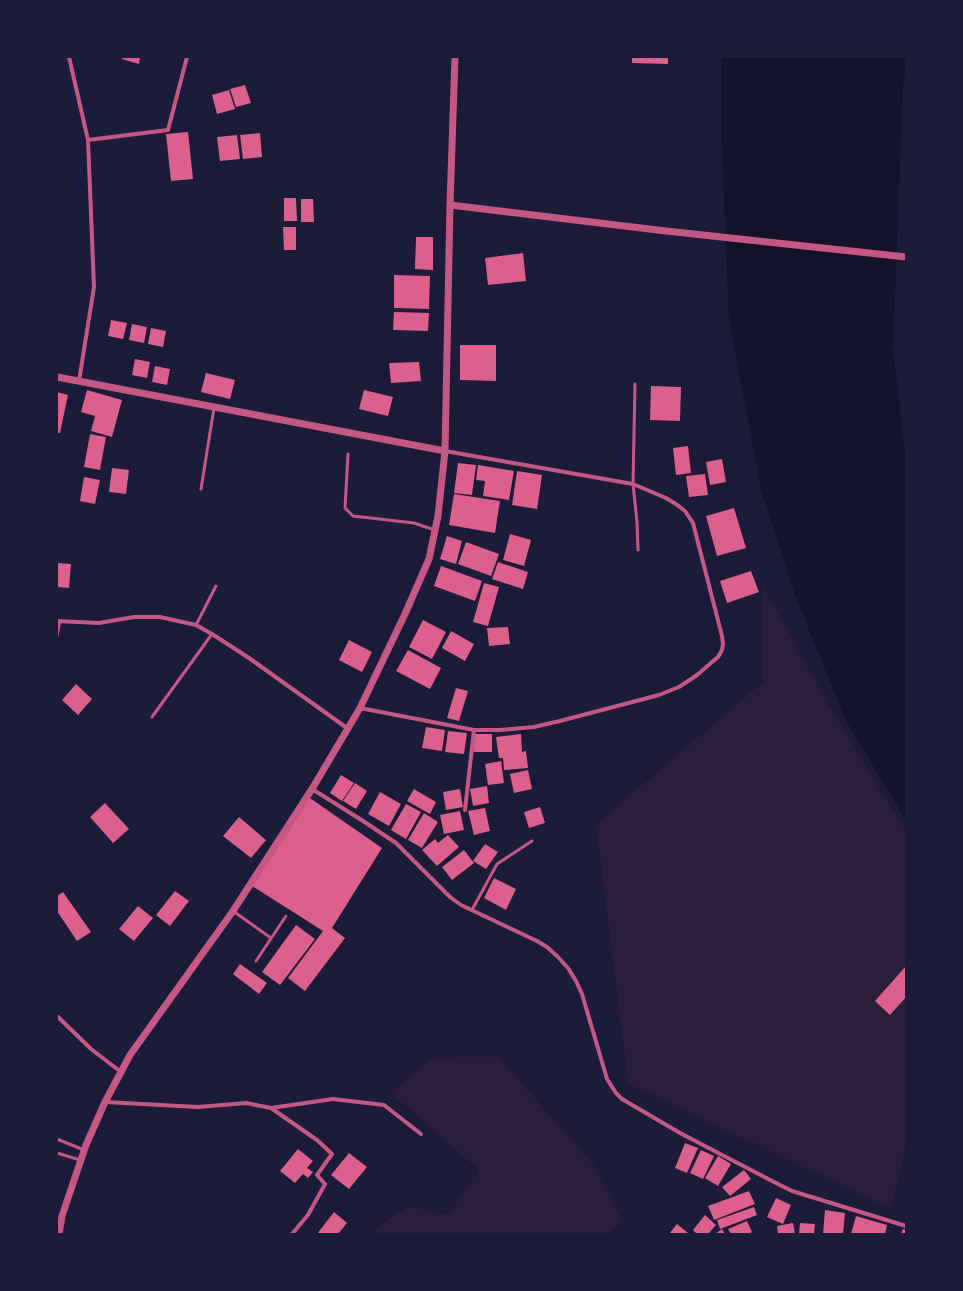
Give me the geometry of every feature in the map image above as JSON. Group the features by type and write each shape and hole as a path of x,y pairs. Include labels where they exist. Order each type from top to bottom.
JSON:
{"street":[{"path":"69,57 88,140 94,286 79,381"},
{"path":"88,140 168,130 187,57"},
{"path":"59,1234 62,1216 84,1150 105,1102 130,1055 232,911 312,789 360,708 405,614 429,559 438,516 445,451 450,205 455,57"},
{"path":"450,205 666,231 906,257"},
{"path":"57,377 445,451 633,484 666,498 676,504 685,511 693,523 723,644 722,650 718,657 697,675 679,686 659,695 560,721 534,727 500,730 474,730 360,708"},
{"path":"59,621 100,623 134,617 160,617 196,625 249,658 347,728"},
{"path":"465,810 474,730"},
{"path":"312,789 396,843 461,905 547,947 557,956 568,968 582,994 607,1079 622,1099 680,1133 792,1191 906,1226"},
{"path":"57,1016 91,1049 121,1072"},
{"path":"105,1102 198,1107 246,1103 271,1108 333,1099 384,1105 420,1134"},
{"path":"271,1108 317,1140 332,1154 317,1175 325,1184 308,1215 292,1234"}],"lane":[{"path":"635,384 633,484 638,550"},
{"path":"201,489 214,407"},
{"path":"348,454 345,508 353,516 414,523 435,530"},
{"path":"196,625 216,586"},
{"path":"57,636 59,621"},
{"path":"152,717 212,634"},
{"path":"472,910 497,864 532,841"},
{"path":"232,911 271,938"},
{"path":"256,960 286,916"},
{"path":"57,1138 84,1150"},
{"path":"57,1153 81,1160"}],"shaded area":[{"path":"721,57 906,57 906,69 903,86 893,347 906,462 906,820 845,719 795,595 761,490 729,320 721,128"},
{"path":"763,586 831,709 906,831 906,1145 891,1209 628,1084 596,824 763,682"},
{"path":"498,1056 593,1164 622,1221 610,1234 372,1234 379,1226 408,1206 448,1215 479,1170 391,1093 433,1057"}],"building":[{"path":"122,57 140,57 139,64 122,59"},
{"path":"632,57 668,57 668,64 632,63"},
{"path":"245,85 251,103 236,107 230,89"},
{"path":"229,90 235,109 217,114 212,95"},
{"path":"188,132 193,179 171,181 166,134"},
{"path":"260,133 262,157 243,159 240,135"},
{"path":"237,135 240,159 220,161 217,137"},
{"path":"284,198 296,198 297,221 284,221"},
{"path":"301,199 313,199 314,222 301,222"},
{"path":"283,227 296,227 296,250 284,250"},
{"path":"416,237 433,237 433,270 415,269"},
{"path":"523,253 526,281 488,285 485,258"},
{"path":"394,275 430,276 429,309 394,308"},
{"path":"394,312 429,313 428,331 393,330"},
{"path":"111,320 127,323 123,339 108,336"},
{"path":"132,324 147,327 144,343 129,340"},
{"path":"151,328 166,331 163,347 148,344"},
{"path":"460,345 496,345 496,381 460,380"},
{"path":"135,359 150,362 147,378 132,375"},
{"path":"419,362 421,381 391,383 389,363"},
{"path":"155,366 170,369 167,385 152,382"},
{"path":"206,373 235,380 230,399 201,392"},
{"path":"651,386 681,387 680,421 650,420"},
{"path":"87,390 122,400 112,437 91,431 95,416 81,412"},
{"path":"364,390 393,397 388,416 359,409"},
{"path":"57,392 68,395 60,433 57,433"},
{"path":"90,434 106,437 100,470 84,467"},
{"path":"688,446 691,473 676,475 673,448"},
{"path":"722,459 726,482 710,485 706,462"},
{"path":"458,463 476,465 472,495 454,493"},
{"path":"478,465 514,471 509,500 483,496 485,481 476,480"},
{"path":"112,468 129,470 126,494 109,492"},
{"path":"517,471 542,475 537,509 512,505"},
{"path":"705,474 708,495 689,497 686,476"},
{"path":"84,477 100,480 95,504 80,501"},
{"path":"454,494 500,501 495,533 449,525"},
{"path":"734,508 746,548 717,556 706,516"},
{"path":"510,534 531,540 524,566 503,560"},
{"path":"447,536 462,541 456,564 440,559"},
{"path":"466,542 499,554 491,576 458,564"},
{"path":"498,562 528,572 523,589 492,579"},
{"path":"57,563 71,564 69,588 57,587"},
{"path":"441,566 482,581 475,601 434,586"},
{"path":"751,571 759,592 727,603 720,581"},
{"path":"484,583 499,587 488,626 473,622"},
{"path":"423,620 446,632 432,659 409,647"},
{"path":"508,627 510,644 489,646 487,628"},
{"path":"451,631 474,644 465,661 442,648"},
{"path":"349,640 372,652 362,672 339,660"},
{"path":"408,650 441,668 430,689 396,671"},
{"path":"76,684 92,699 78,715 62,700"},
{"path":"456,688 468,691 459,721 447,718"},
{"path":"426,727 445,730 442,751 422,748"},
{"path":"448,731 467,733 464,754 445,752"},
{"path":"474,734 492,734 492,752 474,752"},
{"path":"521,734 522,752 526,751 528,768 504,770 503,758 499,758 496,737"},
{"path":"501,761 504,783 488,785 485,764"},
{"path":"528,770 532,789 514,793 510,774"},
{"path":"341,775 354,783 342,801 330,793"},
{"path":"355,783 367,791 356,809 343,801"},
{"path":"487,786 489,803 473,806 470,789"},
{"path":"414,789 436,802 430,814 407,801"},
{"path":"460,789 463,807 446,810 443,792"},
{"path":"380,792 401,804 389,826 368,814"},
{"path":"307,796 382,848 332,928 345,938 305,991 288,978 323,931 249,884"},
{"path":"105,803 129,829 113,843 90,817"},
{"path":"406,804 421,812 406,839 391,830"},
{"path":"540,807 545,823 529,828 524,812"},
{"path":"485,808 490,831 474,835 468,811"},
{"path":"460,811 464,830 444,834 440,815"},
{"path":"424,813 438,822 422,848 408,840"},
{"path":"239,817 266,840 251,858 223,836"},
{"path":"448,835 459,847 437,866 422,850 435,839 438,843"},
{"path":"485,844 498,852 486,869 473,861"},
{"path":"464,850 474,863 452,880 442,867"},
{"path":"494,878 516,889 506,910 484,898"},
{"path":"175,891 189,901 170,926 156,915"},
{"path":"63,892 91,932 77,941 57,911 57,896"},
{"path":"138,906 153,918 134,941 119,929"},
{"path":"296,925 315,939 280,985 262,972"},
{"path":"240,964 267,983 259,994 233,974"},
{"path":"906,966 906,997 890,1015 875,1001"},
{"path":"685,1143 698,1148 687,1173 675,1168"},
{"path":"298,1149 313,1161 307,1168 313,1172 308,1178 303,1174 295,1183 280,1171"},
{"path":"701,1150 714,1156 703,1179 690,1173"},
{"path":"349,1153 367,1167 349,1189 331,1175"},
{"path":"718,1156 731,1164 718,1186 705,1178"},
{"path":"744,1170 751,1179 730,1196 722,1187"},
{"path":"749,1191 755,1204 714,1220 708,1206"},
{"path":"776,1198 791,1205 783,1224 767,1217"},
{"path":"754,1207 757,1215 720,1229 717,1220"},
{"path":"825,1210 845,1213 843,1234 823,1234"},
{"path":"334,1212 347,1223 338,1234 317,1234"},
{"path":"705,1215 716,1225 708,1234 697,1234 693,1230"},
{"path":"856,1216 887,1225 885,1234 851,1234"},
{"path":"747,1221 752,1232 748,1234 731,1234 728,1229"},
{"path":"793,1223 795,1234 778,1234 777,1226"},
{"path":"800,1223 815,1224 814,1234 799,1234"},
{"path":"677,1224 688,1233 669,1234"},
{"path":"722,1229 725,1234 715,1234"},
{"path":"903,1229 906,1230 906,1234 901,1234"}]}
